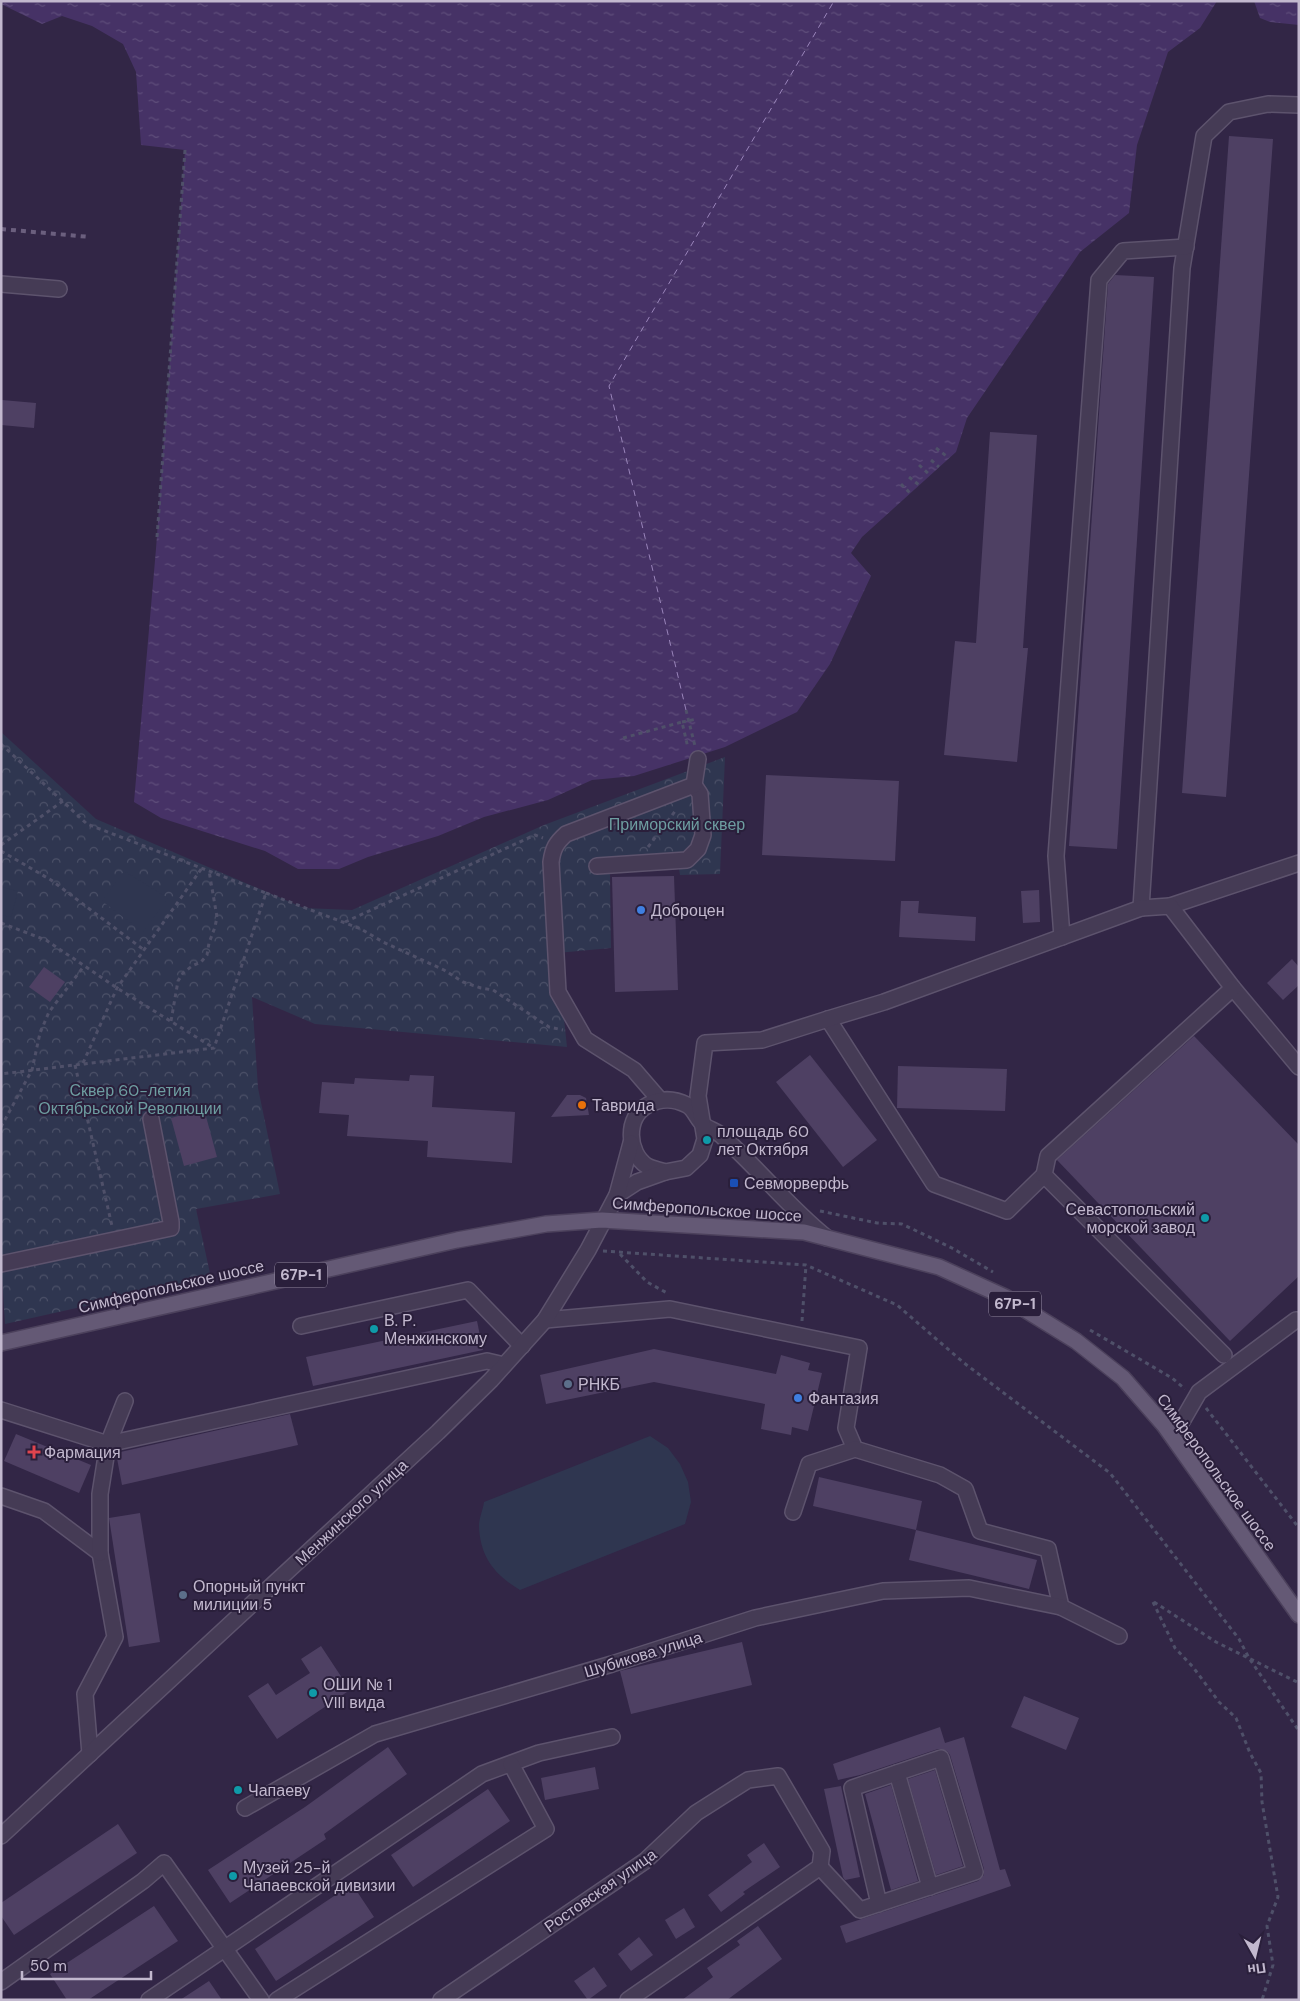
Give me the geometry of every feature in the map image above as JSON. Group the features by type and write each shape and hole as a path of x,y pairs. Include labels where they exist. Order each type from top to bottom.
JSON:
{"main road":[{"name":"Симферопольское шоссе","path":"1,1343 457,1240 546,1224 602,1220 804,1232 939,1267 1004,1298 1076,1340 1122,1378 1173,1437 1299,1615"}],"street":[{"path":"1141,908 1182,268 1204,136 1229,112 1268,104 1299,105"},
{"path":"1062,937 1056,856 1100,280 1123,252 1186,247"},
{"path":"1,284 59,289"},
{"path":"597,866 687,860 698,849 703,835 702,807 700,794 694,785 693,754"},
{"path":"659,1099 634,1070 585,1039 558,992 551,862 556,843 566,834 694,785"},
{"path":"617,1195 637,1182 666,1172 686,1168 700,1155 705,1139 698,1096 705,1043 762,1040 884,1002 1141,908 1170,906 1299,864"},
{"path":"1170,906 1232,988 1299,1067"},
{"path":"828,1019 934,1184 1008,1211 1044,1175 1048,1156 1232,988"},
{"path":"617,1195 631,1142 634,1122 643,1108 659,1099 674,1100 690,1106 703,1125 721,1135 798,1213 827,1238"},
{"path":"1,1264 171,1228 151,1119"},
{"path":"631,1142 637,1157 648,1167 666,1172"},
{"path":"1044,1175 1224,1355"},
{"name":"Менжинского улица","path":"1,1836 438,1432 504,1365 545,1320 588,1250 602,1220 617,1195"},
{"path":"301,1326 468,1290 522,1346"},
{"path":"545,1320 670,1308 858,1348 846,1428 855,1448"},
{"path":"1173,1437 1199,1392 1298,1321"},
{"path":"1,1410 108,1444 487,1361 504,1365"},
{"path":"90,1754 85,1694 115,1638 100,1552 100,1494 108,1444 125,1401"},
{"path":"793,1512 809,1464 855,1448 940,1475 965,1489 980,1531 1048,1549 1061,1607"},
{"path":"1,1496 44,1511 100,1552"},
{"name":"Шубикова улица","path":"246,1808 375,1734 612,1664 755,1618 884,1591 969,1588 1061,1607 1119,1636"},
{"path":"149,2000 482,1774 540,1753 612,1737"},
{"path":"628,2000 820,1867 860,1910 879,1904 975,1872 941,1758 852,1788 879,1904"},
{"path":"277,2000 546,1829 511,1764"},
{"path":"897,1773 930,1887"},
{"name":"Ростовская улица","path":"441,2000 645,1861 696,1813 748,1780 778,1776 822,1851 820,1867"},
{"path":"1,1982 143,1881 164,1863 261,2000"}],"path":[{"path":"157,537 185,150"},
{"path":"936,448 949,458"},
{"path":"930,460 939,467"},
{"path":"919,466 930,475"},
{"path":"909,476 919,485"},
{"path":"901,484 910,494"},
{"path":"686,710 693,754"},
{"path":"623,738 697,719"},
{"path":"682,722 693,754"},
{"path":"1,744 88,824 345,922 444,970 463,982 493,990 549,1027 585,1039"},
{"path":"1,845 63,801"},
{"path":"637,864 676,809"},
{"path":"345,922 535,835 556,843"},
{"path":"1,851 51,880 144,950"},
{"path":"83,1064 117,988 202,868"},
{"path":"171,1021 178,981 183,973 201,962 207,955 208,942 215,927 217,917 208,871"},
{"path":"214,1048 266,893"},
{"path":"1,923 46,940 117,988 214,1048"},
{"path":"1,1127 32,1070 40,1033 49,1012 84,966"},
{"path":"1,1074 214,1048"},
{"path":"75,1065 115,1241"},
{"path":"588,1250 620,1254 806,1265 897,1305 964,1363 1110,1473 1239,1639 1249,1658 1299,1731"},
{"path":"620,1254 647,1282 666,1292 681,1311"},
{"path":"801,1336 806,1265"},
{"path":"1262,2000 1273,1964 1267,1926 1278,1897 1262,1802 1261,1773 1250,1753 1236,1718 1219,1702 1193,1667 1175,1648 1153,1602 1216,1642 1299,1683"}],"green space":[{"name":"Сквер 60-летия Октябрьской Революции","path":"1,732 96,819 304,908 352,910 544,825 725,757 720,874 680,875 679,869 610,873 611,948 557,953 567,1047 315,1024 252,997 258,1088 280,1194 196,1209 211,1278 5,1324 1,1261"},
{"path":"124,871 168,898 143,932 102,901"},
{"path":"1,887 18,891 11,917 1,915"},
{"path":"650,1436 668,1448 680,1464 688,1482 691,1502 685,1524 520,1590 503,1578 490,1564 482,1547 480,1537 479,1523 484,1502"}],"water":[{"path":"1,1 1217,1 1200,28 1168,52 1137,145 1129,213 1080,252 967,418 956,452 862,537 851,553 871,576 830,664 797,712 725,747 634,776 592,780 548,800 484,817 438,836 368,857 339,869 298,869 265,851 161,818 134,802 156,549 185,150 141,145 136,72 123,44 92,26 62,16 42,24 1,4"},
{"path":"1254,1 1299,1 1299,25 1270,22 1260,18"}],"building":[{"path":"1229,136 1273,139 1226,797 1182,793"},
{"path":"1115,275 1154,277 1117,849 1069,846 1108,284"},
{"path":"2,400 36,403 34,428 1,425"},
{"path":"990,432 1037,435 1023,648 1028,648 1017,762 944,755 955,641 976,643"},
{"path":"766,775 899,781 895,861 762,855"},
{"path":"674,876 678,990 615,992 612,877"},
{"path":"1039,890 1040,922 1023,923 1021,891"},
{"path":"901,901 919,901 918,913 976,917 975,941 899,937"},
{"path":"1292,959 1299,967 1299,985 1283,1000 1267,983"},
{"path":"44,967 65,982 50,1002 29,987"},
{"name":"Севастопольский морской завод","path":"1194,1036 1299,1145 1299,1276 1230,1341 1057,1160"},
{"path":"810,1055 877,1140 843,1167 776,1082"},
{"path":"898,1066 1007,1069 1005,1111 897,1108"},
{"path":"410,1075 434,1076 432,1107 515,1112 512,1163 427,1157 428,1141 347,1136 349,1115 319,1113 322,1082 354,1084 355,1078 409,1081"},
{"path":"567,1095 580,1095 586,1098 589,1115 551,1117"},
{"path":"204,1109 217,1157 184,1166 171,1118"},
{"path":"477,1321 483,1350 313,1386 306,1357"},
{"path":"654,1349 776,1374 781,1355 810,1363 808,1370 822,1373 808,1431 792,1427 791,1435 761,1429 765,1404 654,1382 546,1404 540,1375"},
{"path":"290,1414 298,1445 122,1485 116,1453"},
{"path":"16,1434 91,1465 79,1493 4,1461"},
{"path":"819,1477 922,1501 916,1530 813,1506"},
{"path":"140,1513 160,1642 129,1647 109,1518"},
{"path":"916,1530 1037,1560 1029,1589 909,1560"},
{"path":"742,1642 752,1685 631,1714 620,1671"},
{"name":"ОШИ № 1 VIII вида","path":"321,1646 350,1690 277,1739 248,1696 268,1683 276,1695 310,1673 301,1659"},
{"path":"1024,1696 1079,1718 1066,1750 1011,1727"},
{"path":"940,1727 945,1743 964,1737 1000,1870 1005,1869 1011,1886 846,1943 840,1926 978,1881 984,1875 984,1869 950,1755 947,1751 938,1749 860,1775 838,1780 833,1764"},
{"path":"388,1747 407,1774 324,1834 326,1839 230,1903 208,1870 305,1807"},
{"path":"595,1767 599,1789 545,1800 541,1778"},
{"path":"935,1770 963,1866 936,1875 908,1779"},
{"path":"891,1785 918,1881 891,1890 865,1794"},
{"path":"841,1786 860,1877 845,1880 824,1789"},
{"path":"488,1789 510,1821 413,1887 391,1855"},
{"path":"118,1824 137,1853 14,1935 1,1916 1,1903"},
{"path":"764,1843 780,1867 743,1892 745,1894 721,1912 708,1895 752,1862 747,1855"},
{"path":"352,1884 374,1917 276,1981 255,1949"},
{"path":"154,1906 178,1941 88,2000 67,2000 50,1974"},
{"path":"684,1908 695,1927 676,1939 665,1920"},
{"path":"758,1926 782,1959 727,2000 682,2000 713,1977 707,1968 740,1945 737,1941"},
{"path":"639,1937 653,1955 631,1971 618,1954"},
{"path":"594,1967 607,1986 588,2000 574,1981"},
{"path":"209,1981 222,2000 180,2000"}],"ferry route":[{"path":"686,710 609,386 834,1"}],"railway":[{"path":"1,229 90,237"}],"place":[{"name":"Доброцен","path":"641,910"},
{"name":"Таврида","path":"582,1105"},
{"name":"площадь 60 лет Октября","path":"707,1140"},
{"name":"Севморверфь","path":"734,1183"},
{"name":"Севастопольский морской завод","path":"1205,1218"},
{"name":"В. Р. Менжинскому","path":"374,1329"},
{"name":"РНКБ","path":"568,1384"},
{"name":"Фантазия","path":"798,1398"},
{"name":"Фармация","path":"34,1452"},
{"name":"Опорный пункт милиции 5","path":"183,1595"},
{"name":"ОШИ № 1 VIII вида","path":"313,1693"},
{"name":"Чапаеву","path":"238,1790"},
{"name":"Музей 25-й Чапаевской дивизии","path":"233,1876"}],"park label":[{"name":"Приморский сквер","path":"677,824"}]}
